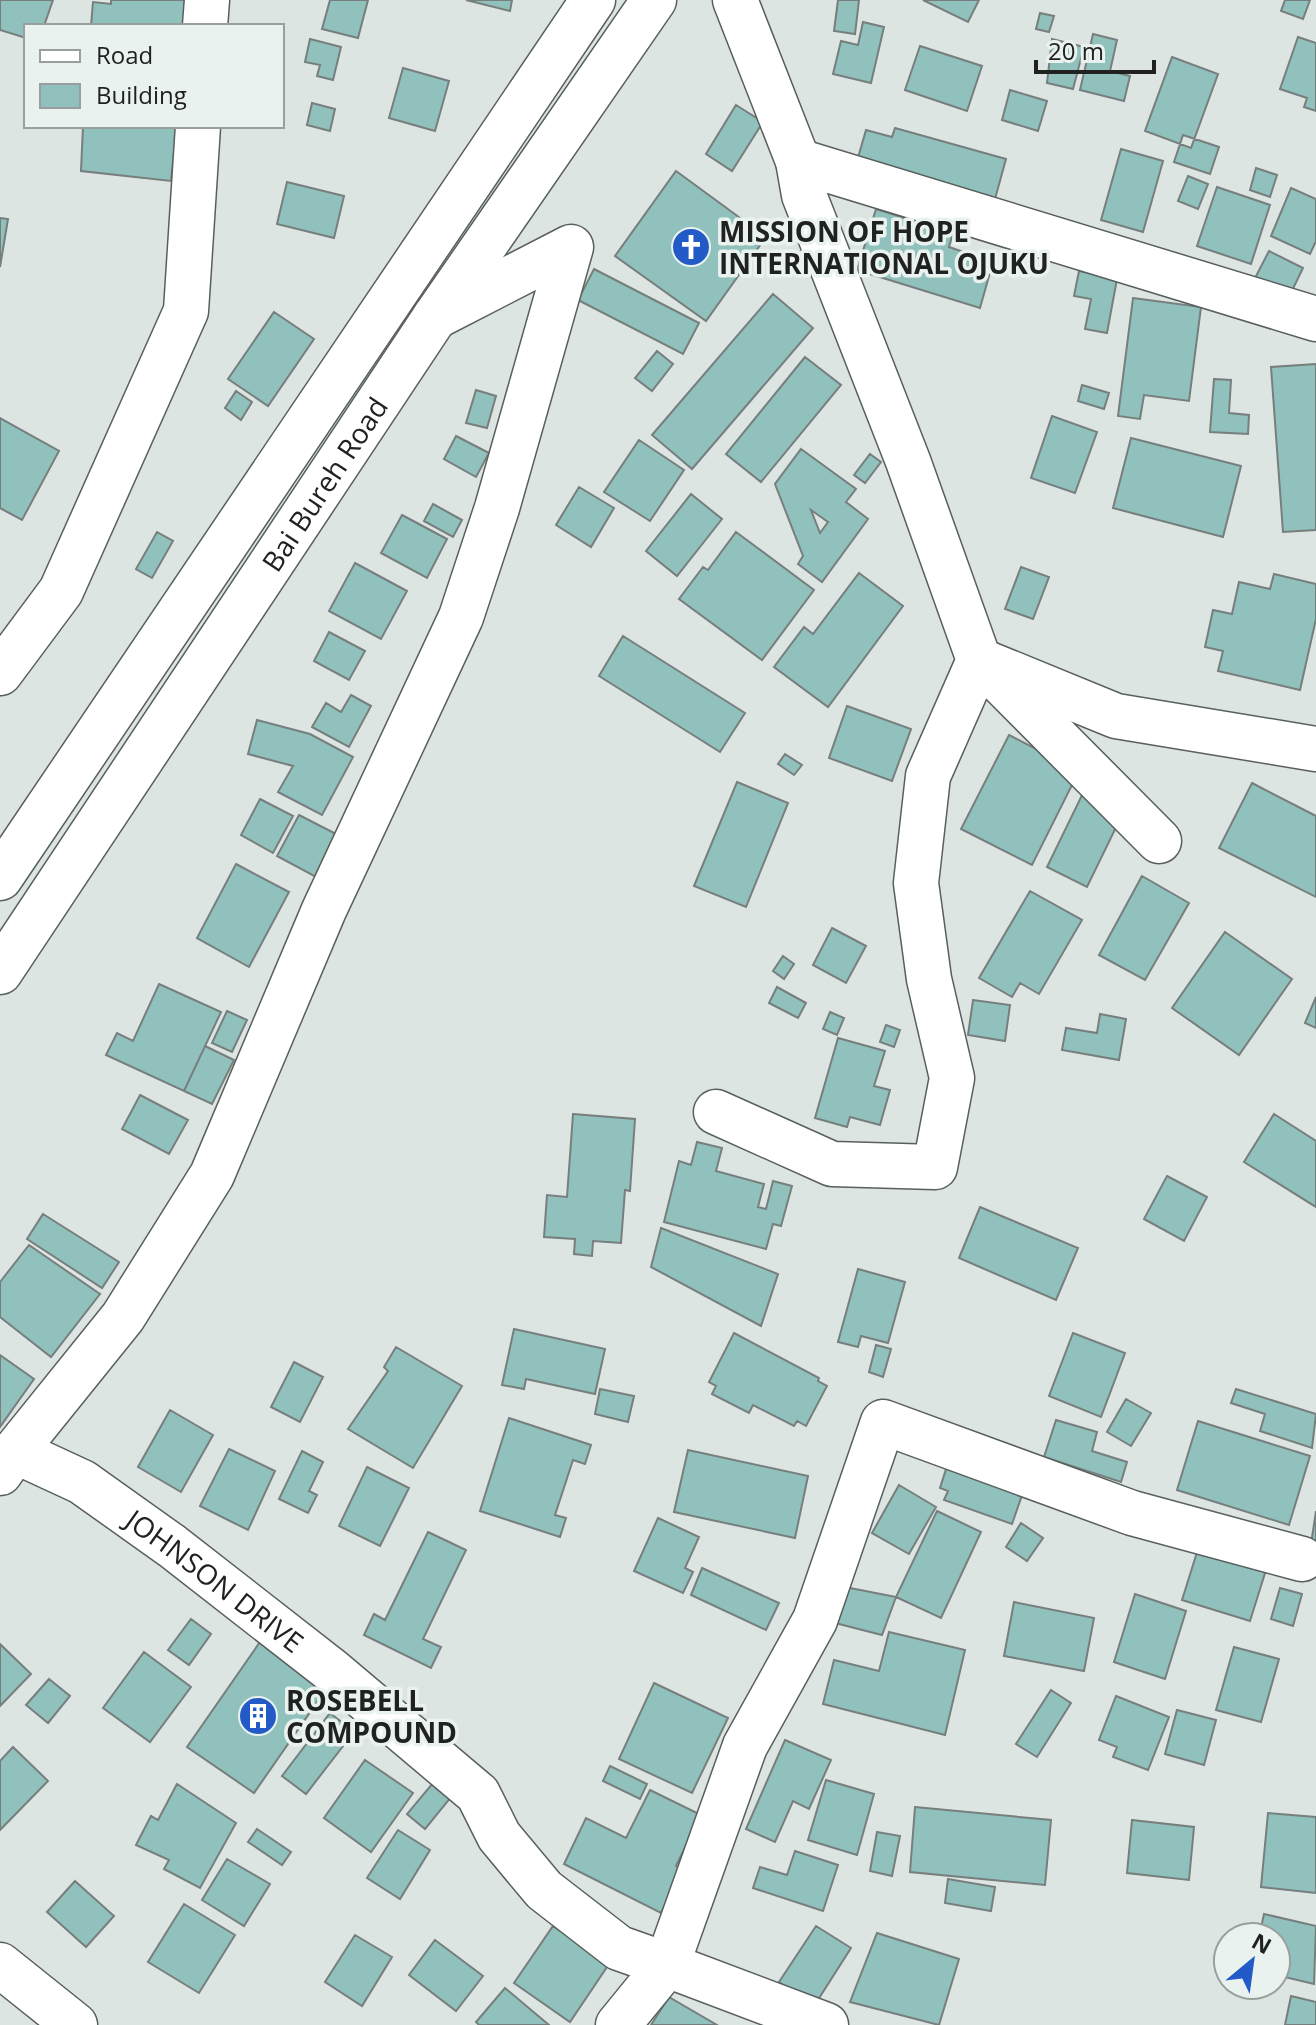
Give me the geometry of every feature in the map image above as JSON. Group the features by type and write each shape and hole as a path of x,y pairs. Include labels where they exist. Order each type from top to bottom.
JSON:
{"main road":[{"path":"205,24 207,0"},
{"name":"Bai Bureh Road","path":"0,878 593,0"},
{"name":"Bai Bureh Road","path":"0,972 435,317 654,0"},
{"path":"735,0 798,161 804,195 908,461 979,660 1159,841"},
{"path":"0,673 61,591 186,311 198,128"},
{"path":"798,161 1316,319"},
{"path":"8,1462 123,1317 212,1175 324,910 461,617 497,508 571,247 435,317"},
{"path":"979,660 1116,716 1316,749"},
{"path":"716,1112 832,1164 935,1167 952,1078 929,979 916,883 928,776 979,660"},
{"path":"618,2025 667,1965 745,1746 815,1620 883,1422 1132,1513 1302,1559"},
{"name":"JOHNSON DRIVE","path":"8,1462 82,1482 172,1546 331,1670 478,1794 499,1836 544,1890 619,1948 826,2025"},
{"path":"0,1965 75,2025"}],"building":[{"path":"0,0 53,0 45,24 24,24 24,37 0,30"},
{"path":"111,0 206,0 204,24 91,24 93,2 111,4"},
{"path":"330,0 368,0 358,38 322,29"},
{"path":"466,0 512,0 510,11"},
{"path":"838,0 859,0 855,34 834,31"},
{"path":"923,0 979,0 968,22"},
{"path":"1285,0 1310,0 1303,19 1281,11"},
{"path":"1040,13 1054,16 1049,32 1036,29"},
{"path":"863,22 884,27 871,83 833,74 841,41 858,45"},
{"path":"1093,34 1117,40 1110,71 1130,76 1124,101 1080,90"},
{"path":"1298,37 1316,43 1316,111 1304,107 1307,98 1280,89"},
{"path":"310,39 341,47 333,80 317,76 320,65 305,62"},
{"path":"1052,39 1084,47 1073,89 1047,83"},
{"path":"920,46 982,66 967,111 905,90"},
{"path":"1172,57 1218,74 1191,148 1145,131"},
{"path":"403,68 449,81 435,131 389,118"},
{"path":"1010,90 1047,101 1038,131 1002,120"},
{"path":"312,103 335,109 330,131 307,125"},
{"path":"736,105 763,122 732,171 706,154"},
{"path":"83,128 177,128 171,181 81,171"},
{"path":"895,128 1006,159 995,199 857,161 866,130 892,137"},
{"path":"1183,135 1219,147 1210,174 1174,162"},
{"path":"1121,149 1163,161 1143,232 1101,220"},
{"path":"1256,168 1277,175 1270,197 1250,190"},
{"name":"MISSION OF HOPE INTERNATIONAL OJUKU","path":"676,171 766,237 706,321 615,256"},
{"path":"1188,176 1208,184 1198,209 1178,201"},
{"path":"287,182 344,196 334,238 277,224"},
{"path":"1217,187 1270,205 1251,264 1197,246"},
{"path":"1291,188 1316,199 1316,241 1310,254 1271,236"},
{"path":"876,209 953,233 949,247 993,262 980,308 857,270"},
{"path":"0,218 8,219 0,267"},
{"path":"1269,251 1303,268 1289,297 1254,280"},
{"path":"594,269 699,323 683,354 578,300"},
{"path":"1079,271 1117,279 1107,333 1085,329 1091,299 1074,296"},
{"path":"773,294 813,328 692,469 652,435"},
{"path":"1133,298 1201,307 1189,401 1144,395 1140,419 1118,416"},
{"path":"274,312 314,339 268,406 228,379"},
{"path":"657,351 673,364 652,391 635,378"},
{"path":"805,357 841,385 761,482 726,454"},
{"path":"1316,364 1316,530 1283,532 1271,367"},
{"path":"1214,379 1231,380 1229,413 1249,415 1248,434 1210,432"},
{"path":"1082,385 1109,393 1104,409 1078,401"},
{"path":"476,390 496,396 487,428 466,423"},
{"path":"236,391 252,402 241,420 225,408"},
{"path":"1052,416 1097,432 1075,493 1031,478"},
{"path":"0,418 59,451 22,520 0,508"},
{"path":"456,436 489,453 476,477 444,459"},
{"path":"1131,438 1241,466 1223,537 1113,508"},
{"path":"639,440 684,470 650,521 604,492"},
{"path":"801,449 856,489 846,502 868,519 822,582 798,564 803,556 775,484","holes":["811,510 828,522 820,533"]},
{"path":"870,454 881,462 865,483 854,475"},
{"path":"579,487 614,508 591,547 556,525"},
{"path":"691,494 722,519 677,576 646,551"},
{"path":"433,504 462,520 453,537 424,521"},
{"path":"402,515 447,539 427,578 381,553"},
{"path":"157,532 173,541 152,578 136,569"},
{"path":"736,532 814,590 762,660 679,599 703,567 708,570"},
{"path":"355,563 407,591 381,639 329,611"},
{"path":"1021,567 1049,577 1033,619 1005,609"},
{"path":"859,573 903,606 828,707 774,667 804,627 813,634"},
{"path":"1274,574 1316,584 1316,619 1300,690 1218,671 1223,651 1205,647 1213,610 1232,614 1239,582 1270,589"},
{"path":"329,632 365,651 349,680 314,661"},
{"path":"623,636 745,713 720,752 599,676"},
{"path":"351,695 371,706 349,747 312,727 326,703 341,712"},
{"path":"847,706 911,729 892,781 829,758"},
{"path":"257,720 310,734 353,757 322,815 278,792 293,766 248,754"},
{"path":"1009,735 1079,771 1032,865 961,829"},
{"path":"785,754 802,765 794,775 778,764"},
{"path":"737,782 788,803 746,907 694,886"},
{"path":"1252,783 1316,816 1316,897 1219,848"},
{"path":"1084,791 1124,811 1087,887 1047,867"},
{"path":"260,799 293,816 273,853 241,835"},
{"path":"299,815 338,835 316,877 277,856"},
{"path":"236,864 289,892 249,967 197,938"},
{"path":"1142,876 1189,903 1145,980 1099,955"},
{"path":"1030,891 1082,920 1039,994 1020,983 1012,997 979,978"},
{"path":"832,928 866,946 846,983 813,965"},
{"path":"1225,932 1292,979 1239,1055 1172,1008"},
{"path":"783,956 794,964 784,979 773,971"},
{"path":"159,984 221,1012 184,1091 106,1055 117,1033 133,1041"},
{"path":"777,987 806,1003 798,1018 769,1003"},
{"path":"1316,997 1316,1028 1305,1023"},
{"path":"973,1000 1010,1005 1005,1041 968,1035"},
{"path":"227,1011 247,1020 232,1052 212,1043"},
{"path":"830,1012 844,1018 837,1035 823,1029"},
{"path":"1100,1014 1126,1019 1119,1060 1062,1050 1066,1028 1097,1033"},
{"path":"886,1025 900,1030 894,1047 880,1042"},
{"path":"838,1038 885,1051 874,1086 890,1090 880,1125 850,1117 847,1127 815,1118"},
{"path":"205,1046 234,1060 212,1104 184,1091"},
{"path":"140,1095 188,1120 169,1154 122,1129"},
{"path":"573,1114 635,1119 630,1191 625,1190 621,1243 593,1241 592,1256 574,1254 575,1239 544,1237 547,1195 567,1197"},
{"path":"1274,1114 1316,1141 1316,1207 1244,1162"},
{"path":"697,1142 722,1148 716,1171 764,1184 758,1207 766,1209 773,1181 792,1186 781,1226 773,1224 766,1249 664,1222 679,1161 691,1165"},
{"path":"1167,1176 1207,1197 1184,1241 1144,1219"},
{"path":"980,1207 1078,1248 1056,1300 959,1258"},
{"path":"43,1214 119,1262 102,1288 27,1239"},
{"path":"661,1228 778,1274 761,1326 651,1267"},
{"path":"29,1245 100,1294 51,1357 0,1317 0,1282"},
{"path":"858,1269 905,1282 888,1343 861,1336 858,1347 838,1342"},
{"path":"514,1329 605,1349 595,1394 526,1379 524,1389 502,1385"},
{"path":"734,1333 819,1378 818,1381 827,1386 806,1426 797,1421 794,1426 753,1405 749,1413 712,1394 716,1386 709,1382"},
{"path":"1073,1333 1125,1353 1101,1417 1049,1396"},
{"path":"876,1345 891,1349 883,1377 869,1372"},
{"path":"396,1347 462,1386 413,1468 348,1429 388,1371 384,1367"},
{"path":"0,1355 34,1379 0,1427"},
{"path":"294,1362 323,1377 300,1422 271,1407"},
{"path":"600,1389 634,1396 628,1422 595,1414"},
{"path":"1236,1389 1316,1414 1312,1448 1260,1431 1265,1414 1231,1403"},
{"path":"1126,1399 1151,1413 1131,1446 1107,1432"},
{"path":"170,1410 213,1435 181,1492 138,1467"},
{"path":"509,1418 591,1445 585,1464 573,1460 555,1515 566,1518 560,1537 480,1511"},
{"path":"1056,1420 1097,1432 1092,1451 1127,1462 1121,1482 1044,1457"},
{"path":"1198,1421 1310,1456 1289,1525 1177,1490"},
{"path":"229,1449 275,1471 248,1530 200,1506"},
{"path":"688,1450 808,1476 795,1538 674,1512"},
{"path":"302,1451 323,1462 309,1491 317,1495 308,1513 279,1499"},
{"path":"948,1463 1027,1481 1012,1524 944,1500 948,1491 940,1488"},
{"path":"367,1467 409,1488 380,1546 339,1526"},
{"path":"899,1485 936,1507 909,1554 872,1533"},
{"path":"937,1511 981,1532 941,1618 896,1597"},
{"path":"1316,1511 1316,1545 1311,1544"},
{"path":"658,1518 699,1537 685,1568 693,1572 683,1593 634,1571"},
{"path":"1021,1523 1043,1538 1027,1561 1006,1547"},
{"path":"428,1532 466,1550 423,1639 441,1647 431,1668 364,1635 374,1614 385,1620"},
{"path":"1198,1549 1266,1570 1250,1621 1182,1600"},
{"path":"702,1568 779,1603 766,1630 691,1595"},
{"path":"845,1587 896,1597 882,1635 835,1623"},
{"path":"1280,1588 1302,1594 1293,1626 1271,1619"},
{"path":"1135,1594 1186,1611 1165,1679 1114,1662"},
{"path":"1014,1602 1094,1618 1084,1671 1004,1656"},
{"path":"191,1619 211,1634 189,1665 168,1650"},
{"path":"889,1632 965,1650 945,1735 823,1704 834,1660 879,1671"},
{"name":"ROSEBELL COMPOUND","path":"262,1639 329,1685 254,1793 187,1747"},
{"path":"0,1644 31,1674 0,1706"},
{"path":"1234,1647 1279,1659 1261,1722 1216,1710"},
{"path":"144,1652 191,1687 150,1742 103,1708"},
{"path":"49,1679 70,1696 48,1723 26,1705"},
{"path":"654,1683 728,1718 692,1793 619,1759"},
{"path":"1051,1690 1071,1703 1037,1757 1016,1744"},
{"path":"1116,1696 1169,1717 1148,1770 1113,1757 1117,1747 1099,1740"},
{"path":"1177,1710 1216,1720 1204,1765 1165,1754"},
{"path":"330,1713 354,1732 306,1794 282,1776"},
{"path":"785,1740 831,1760 809,1809 793,1801 775,1842 746,1829"},
{"path":"13,1747 48,1781 0,1830 0,1761"},
{"path":"365,1760 413,1793 371,1852 324,1818"},
{"path":"610,1766 647,1784 640,1799 603,1781"},
{"path":"438,1777 456,1791 425,1829 407,1814"},
{"path":"826,1780 874,1794 857,1855 808,1840"},
{"path":"177,1784 236,1823 200,1888 164,1869 169,1860 136,1845 151,1816 158,1820"},
{"path":"650,1790 701,1815 676,1866 682,1870 661,1913 564,1864 586,1818 626,1838"},
{"path":"915,1807 1051,1820 1045,1885 910,1872"},
{"path":"1268,1813 1316,1817 1316,1893 1261,1887"},
{"path":"1132,1820 1194,1827 1189,1880 1127,1873"},
{"path":"257,1829 291,1852 282,1865 248,1842"},
{"path":"398,1830 430,1850 400,1899 367,1878"},
{"path":"877,1832 900,1836 892,1876 870,1871"},
{"path":"795,1851 838,1865 823,1911 753,1888 760,1867 787,1875"},
{"path":"227,1859 270,1884 244,1926 202,1900"},
{"path":"948,1879 995,1887 991,1911 945,1903"},
{"path":"75,1881 114,1916 86,1947 47,1912"},
{"path":"184,1904 235,1935 199,1993 148,1962"},
{"path":"1264,1914 1316,1926 1314,1984 1292,1979 1292,1921 1262,1921"},
{"path":"553,1926 609,1964 570,2022 514,1983"},
{"path":"816,1926 851,1948 814,2006 779,1982"},
{"path":"877,1933 959,1959 939,2025 850,2002"},
{"path":"355,1935 392,1957 362,2006 325,1982"},
{"path":"435,1940 483,1976 456,2011 409,1975"},
{"path":"505,1988 549,2025 479,2025 476,2022"},
{"path":"1292,1996 1316,2002 1316,2025 1285,2025"},
{"path":"669,1997 717,2025 651,2025"}],"place":[{"name":"MISSION OF HOPE INTERNATIONAL OJUKU","path":"691,247"},
{"name":"ROSEBELL COMPOUND","path":"258,1716"}]}
